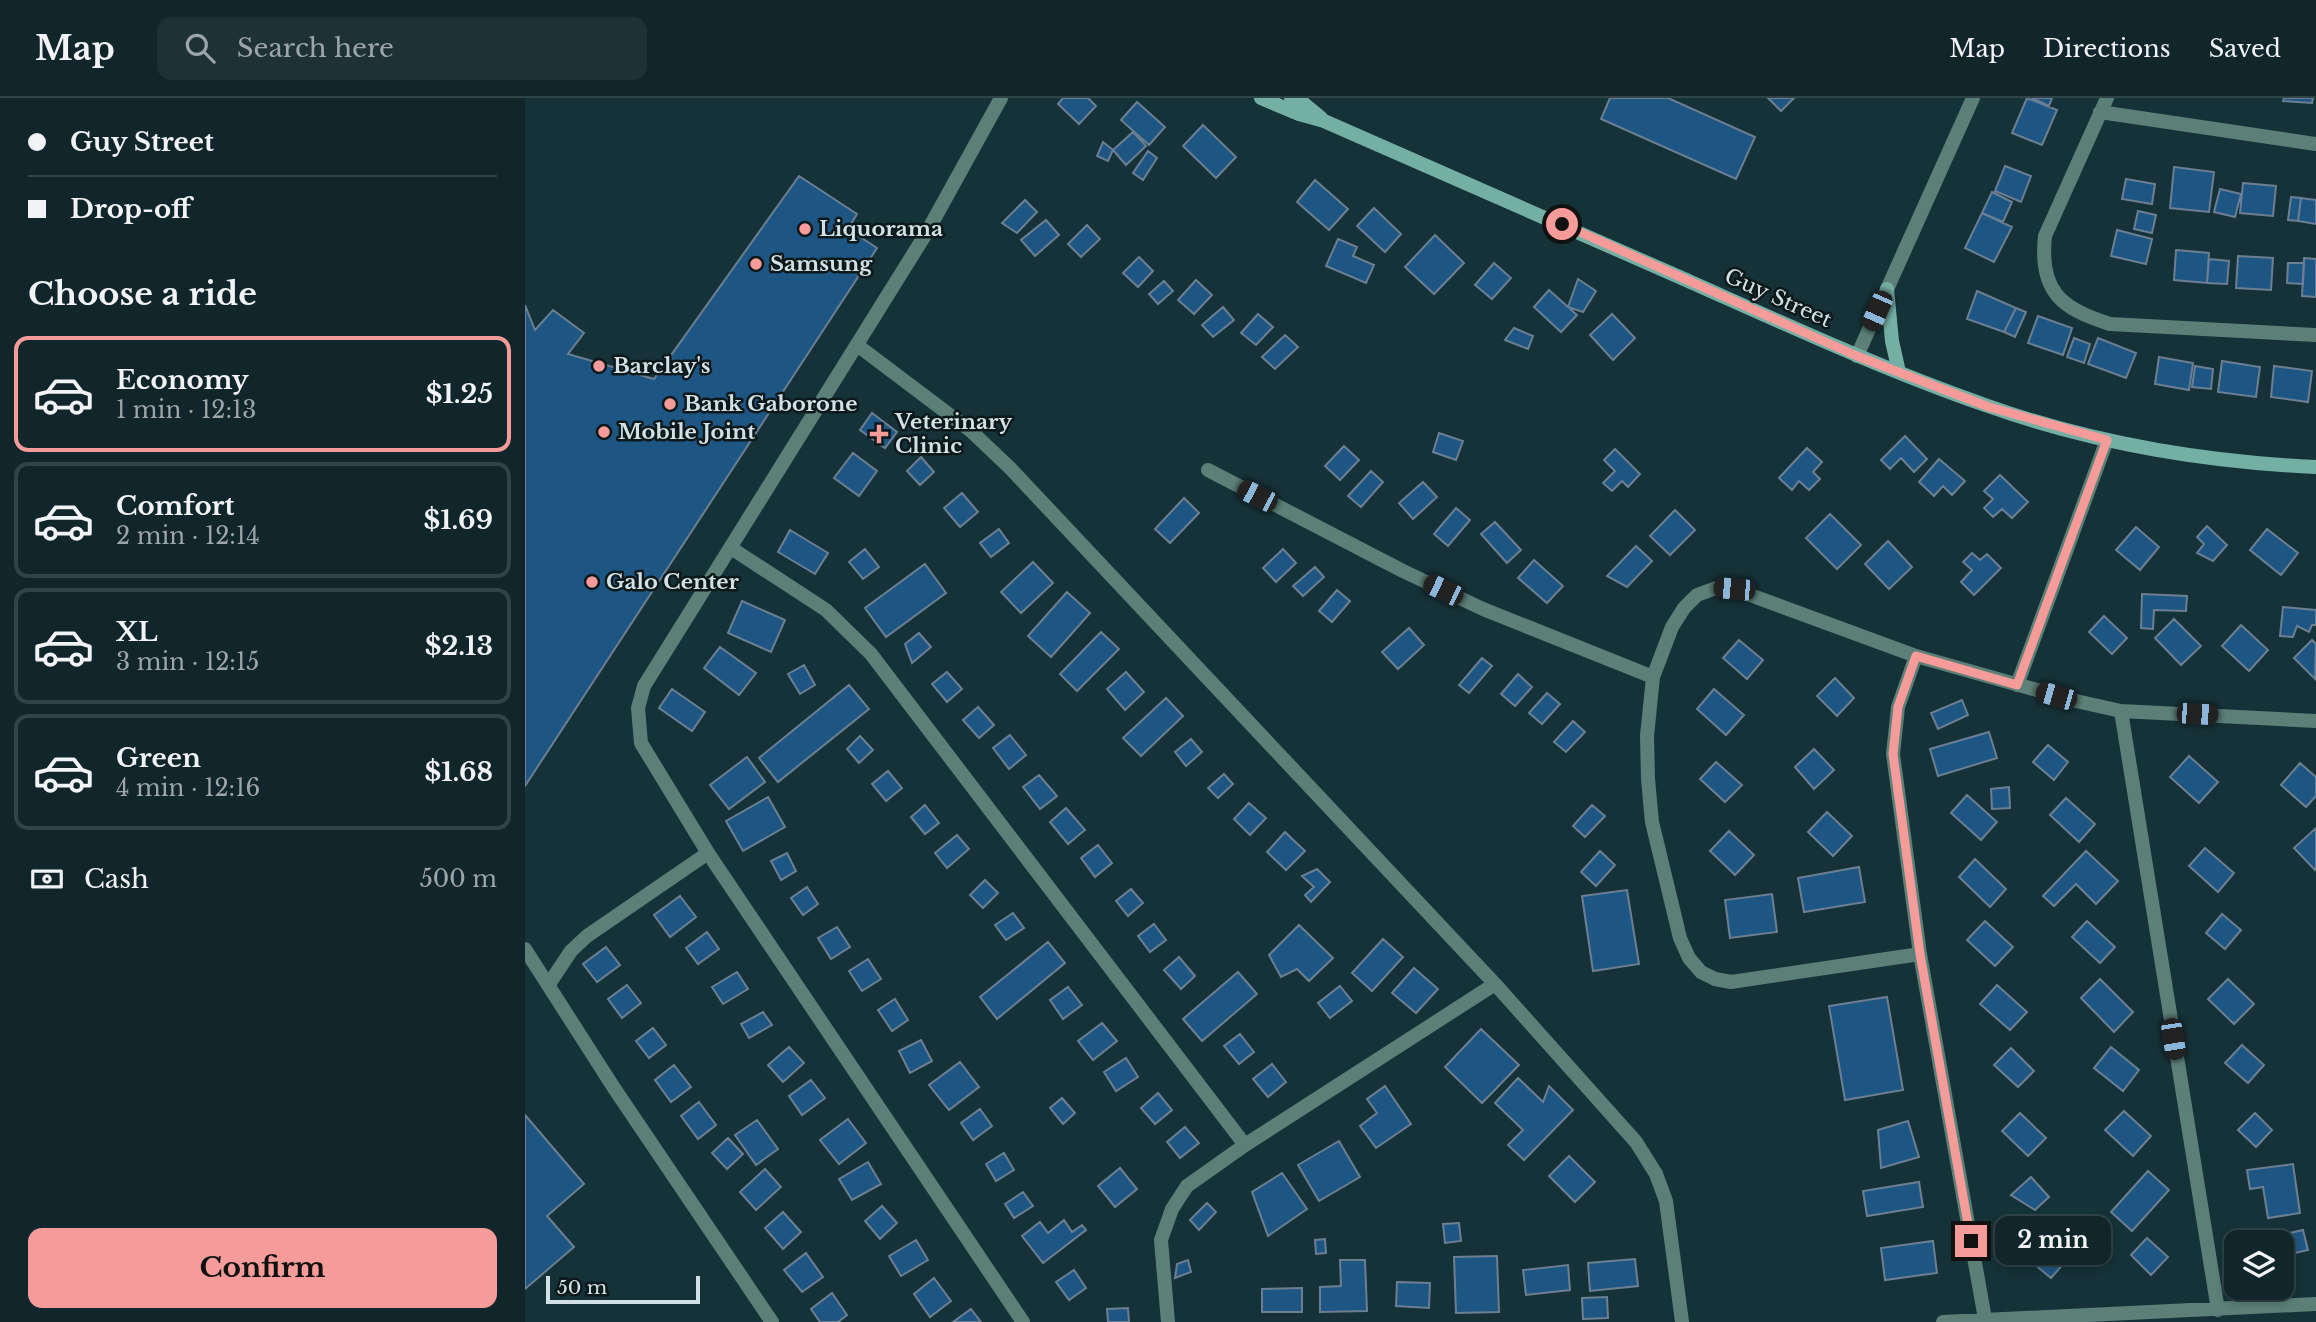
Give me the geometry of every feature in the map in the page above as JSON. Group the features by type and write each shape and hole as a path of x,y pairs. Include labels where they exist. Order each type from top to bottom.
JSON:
{"street":[{"path":"1001,98 927,232 644,685 638,708 641,743 708,853 1023,1322"},
{"name":"Guy Street","path":"1261,98 1324,121 1525,208 1857,356 1989,407 2107,440 2182,454 2316,467"},
{"name":"Guy Street","path":"1291,98 1303,103 1324,121"},
{"path":"1857,356 1973,98"},
{"path":"2106,98 2045,236 2043,252 2046,274 2061,301 2082,315 2110,324 2316,335"},
{"path":"2100,112 2316,144"},
{"path":"1887,289 1892,341 1899,372"},
{"path":"857,345 971,431 1010,468 1495,984 1636,1142 1656,1174 1666,1201 1682,1322"},
{"path":"2017,685 2107,440"},
{"path":"1208,470 1403,571 1483,609 1653,677"},
{"path":"731,548 826,610 871,654 1245,1145"},
{"path":"1920,954 1731,982 1714,979 1701,972 1689,958 1680,938 1652,822 1647,736 1653,677 1672,627 1684,608 1697,595 1716,588 1734,589 1916,656 2017,685 2121,710 2316,721"},
{"path":"1916,656 1898,707 1893,754 1920,954 1985,1319"},
{"path":"2121,710 2218,1310"},
{"path":"549,984 571,951 587,936 708,853"},
{"path":"525,949 614,1088 772,1322"},
{"path":"1168,1322 1161,1240 1172,1209 1187,1186 1245,1145 1495,984"},
{"path":"1943,1322 2090,1318 2316,1304"}],"building":[{"path":"1063,98 1088,98 1096,106 1079,124 1058,104"},
{"path":"1610,98 1668,98 1755,137 1736,179 1601,119"},
{"path":"1768,98 1794,98 1781,111"},
{"path":"2027,98 2057,110 2042,145 2012,133"},
{"path":"2032,98 2052,98 2049,106"},
{"path":"2284,98 2313,98 2312,103 2283,101"},
{"path":"1137,102 1165,127 1149,145 1121,120"},
{"path":"1203,125 1236,157 1216,178 1183,146"},
{"path":"1133,132 1146,146 1126,165 1113,150"},
{"path":"1103,142 1113,150 1108,161 1097,156"},
{"path":"1148,151 1157,158 1143,180 1133,173"},
{"path":"2005,166 2031,176 2021,202 1995,191"},
{"path":"2174,167 2214,172 2209,212 2170,208"},
{"name":"Galo Center","path":"799,176 857,214 848,229 877,248 525,786 525,305 535,330 553,310 584,333 568,354 654,379"},
{"path":"2126,179 2155,184 2152,204 2122,199"},
{"path":"1315,180 1348,209 1329,230 1297,202"},
{"path":"2243,183 2276,186 2273,216 2240,213"},
{"path":"2220,189 2241,194 2235,217 2214,212"},
{"path":"1992,192 2012,202 2003,222 1982,213"},
{"path":"2291,197 2301,198 2298,221 2288,220"},
{"path":"2301,198 2316,200 2316,224 2298,221"},
{"path":"1025,200 1037,212 1017,233 1002,223"},
{"path":"1374,208 1401,234 1385,252 1357,226"},
{"path":"2138,211 2156,215 2152,233 2134,229"},
{"path":"1982,213 2012,227 1994,262 1965,248"},
{"path":"1046,220 1059,235 1035,256 1021,240"},
{"path":"1087,225 1100,239 1081,257 1068,244"},
{"path":"2117,230 2152,239 2146,264 2111,256"},
{"path":"1435,235 1464,263 1434,294 1405,267"},
{"path":"1338,239 1357,247 1353,256 1374,265 1366,283 1326,266"},
{"path":"2176,250 2209,253 2207,283 2174,280"},
{"path":"2238,256 2273,258 2271,290 2236,288"},
{"path":"1139,257 1153,271 1138,287 1123,273"},
{"path":"2304,258 2316,259 2316,297 2302,296"},
{"path":"2209,259 2229,261 2227,284 2207,283"},
{"path":"1494,263 1511,278 1492,299 1475,285"},
{"path":"2288,263 2304,263 2303,284 2287,283"},
{"path":"1578,279 1596,291 1583,312 1568,307"},
{"path":"1196,280 1212,295 1194,314 1178,300"},
{"path":"1164,281 1173,291 1158,304 1149,294"},
{"path":"1549,290 1577,315 1561,332 1534,307"},
{"path":"1977,291 2016,308 2004,332 1967,319"},
{"path":"1223,307 1234,320 1213,337 1202,325"},
{"path":"2016,308 2026,312 2015,337 2004,332"},
{"path":"1258,314 1273,327 1256,345 1241,333"},
{"path":"1612,314 1635,338 1613,360 1590,335"},
{"path":"2038,316 2072,328 2063,355 2028,343"},
{"path":"1514,328 1533,336 1528,349 1505,340"},
{"path":"1285,335 1298,347 1275,369 1262,357"},
{"path":"2074,338 2090,344 2084,363 2067,357"},
{"path":"2098,338 2136,353 2126,378 2088,364"},
{"path":"2159,357 2193,363 2189,390 2155,384"},
{"path":"2222,361 2260,367 2256,397 2218,392"},
{"path":"2195,366 2213,369 2211,389 2192,387"},
{"path":"2274,366 2312,371 2308,402 2271,397"},
{"path":"872,413 897,432 885,448 860,430"},
{"path":"1439,433 1463,441 1456,460 1433,452"},
{"path":"1905,436 1927,459 1914,472 1901,458 1890,469 1881,460"},
{"path":"1344,446 1359,460 1340,480 1325,466"},
{"path":"1807,448 1822,462 1813,472 1820,479 1809,490 1799,481 1792,490 1779,478"},
{"path":"1615,449 1640,474 1628,487 1622,481 1612,491 1603,483 1615,471 1604,460"},
{"path":"853,453 877,471 859,496 834,478"},
{"path":"921,457 934,472 920,485 907,471"},
{"path":"1939,459 1965,481 1952,495 1943,486 1934,496 1919,482"},
{"path":"1371,471 1383,482 1361,507 1348,496"},
{"path":"2000,475 2028,502 2012,518 2002,509 1993,517 1984,508 1993,499 1984,491"},
{"path":"1423,482 1437,497 1413,519 1399,503"},
{"path":"962,493 978,512 960,527 944,508"},
{"path":"1184,498 1199,513 1170,543 1155,529"},
{"path":"1456,508 1470,520 1448,546 1434,534"},
{"path":"1675,510 1695,530 1670,555 1650,536"},
{"path":"1830,514 1861,545 1837,569 1806,538"},
{"path":"1495,522 1521,550 1507,563 1481,534"},
{"path":"2207,526 2227,545 2213,561 2197,553 2204,544 2197,537"},
{"path":"2136,527 2159,547 2140,570 2116,550"},
{"path":"999,529 1009,543 991,557 980,543"},
{"path":"2267,529 2298,553 2281,575 2250,550"},
{"path":"790,530 828,553 815,574 778,552"},
{"path":"1888,541 1912,567 1889,589 1865,564"},
{"path":"1636,546 1652,561 1627,587 1607,576"},
{"path":"865,549 879,567 863,579 849,562"},
{"path":"1283,549 1296,563 1276,582 1263,568"},
{"path":"1972,553 1980,560 1987,554 2001,568 1974,595 1961,582 1972,570 1963,562"},
{"path":"1534,560 1563,586 1547,603 1518,578"},
{"path":"1033,562 1053,583 1021,613 1001,592"},
{"path":"925,564 946,593 886,637 865,608"},
{"path":"1315,567 1324,577 1303,596 1293,586"},
{"path":"1337,590 1350,601 1332,622 1319,611"},
{"path":"1067,592 1090,613 1051,657 1028,636"},
{"path":"2142,594 2187,596 2186,611 2154,610 2153,629 2141,628"},
{"path":"742,601 785,620 771,652 728,633"},
{"path":"2283,607 2316,610 2316,625 2312,625 2309,632 2297,626 2293,637 2280,636"},
{"path":"2104,616 2127,638 2112,654 2089,632"},
{"path":"2174,619 2201,646 2181,665 2155,638"},
{"path":"2241,625 2268,650 2249,671 2222,646"},
{"path":"1409,628 1424,645 1398,669 1382,652"},
{"path":"1101,632 1119,649 1077,691 1060,674"},
{"path":"919,633 931,647 912,663 905,644"},
{"path":"1739,640 1763,660 1747,679 1723,658"},
{"path":"2312,640 2316,644 2315,679 2294,658"},
{"path":"720,647 756,673 739,695 704,668"},
{"path":"1482,658 1492,666 1469,693 1459,685"},
{"path":"804,665 815,685 800,694 788,674"},
{"path":"947,672 962,689 947,702 932,684"},
{"path":"1126,672 1144,692 1125,710 1107,689"},
{"path":"1518,674 1532,687 1515,706 1501,694"},
{"path":"1835,678 1854,698 1837,716 1817,696"},
{"path":"849,685 869,709 778,782 759,758"},
{"path":"672,689 705,712 692,731 659,708"},
{"path":"1714,689 1744,715 1726,735 1697,709"},
{"path":"1547,693 1560,704 1542,724 1529,713"},
{"path":"1166,698 1183,716 1141,756 1123,738"},
{"path":"1962,700 1968,715 1938,729 1931,713"},
{"path":"978,707 994,725 979,738 963,720"},
{"path":"1573,721 1585,732 1566,752 1554,742"},
{"path":"1989,732 1997,758 1938,776 1930,749"},
{"path":"1010,735 1026,755 1009,769 993,748"},
{"path":"860,736 873,750 859,763 847,749"},
{"path":"1191,739 1202,752 1186,766 1175,752"},
{"path":"2048,745 2068,762 2054,780 2033,762"},
{"path":"1814,749 1834,770 1814,789 1795,767"},
{"path":"2189,756 2218,782 2199,803 2170,777"},
{"path":"747,757 765,782 729,809 710,785"},
{"path":"1716,762 1742,785 1725,802 1700,779"},
{"path":"2300,763 2316,777 2316,796 2306,807 2281,785"},
{"path":"888,771 902,788 886,801 872,784"},
{"path":"1224,774 1233,784 1218,798 1208,788"},
{"path":"1039,775 1057,796 1040,809 1023,787"},
{"path":"2009,787 2010,808 1992,809 1991,789"},
{"path":"1967,795 1997,822 1981,840 1951,813"},
{"path":"768,797 785,827 743,851 726,821"},
{"path":"2066,798 2095,824 2079,842 2050,815"},
{"path":"1249,803 1266,818 1250,835 1234,819"},
{"path":"925,805 939,823 925,834 911,817"},
{"path":"1592,805 1605,816 1585,837 1573,826"},
{"path":"1066,808 1085,830 1068,844 1050,822"},
{"path":"1827,812 1852,836 1833,856 1808,832"},
{"path":"2316,828 2316,869 2315,870 2294,848"},
{"path":"1729,831 1754,855 1735,875 1710,851"},
{"path":"1285,832 1305,851 1286,870 1267,852"},
{"path":"957,835 969,849 947,868 935,853"},
{"path":"1098,845 1112,863 1095,877 1081,858"},
{"path":"2205,848 2234,873 2218,892 2189,866"},
{"path":"1600,851 1615,865 1596,886 1581,872"},
{"path":"2086,851 2118,881 2096,904 2076,884 2054,906 2043,896"},
{"path":"787,853 796,871 781,880 771,861"},
{"path":"1975,859 2006,889 1990,907 1959,877"},
{"path":"1859,867 1865,902 1804,912 1798,878"},
{"path":"1317,869 1330,882 1311,902 1305,895 1314,887 1302,876"},
{"path":"985,880 998,893 983,908 970,895"},
{"path":"807,887 818,904 803,915 791,898"},
{"path":"1131,889 1143,903 1128,916 1116,901"},
{"path":"1627,890 1639,964 1593,971 1582,896"},
{"path":"1772,894 1777,932 1730,938 1725,900"},
{"path":"680,896 696,917 670,937 654,915"},
{"path":"1013,913 1024,928 1006,940 995,925"},
{"path":"2222,914 2241,930 2225,949 2206,933"},
{"path":"1985,921 2013,947 1995,966 1967,940"},
{"path":"2087,921 2115,947 2100,963 2072,937"},
{"path":"1154,924 1166,940 1150,952 1138,936"},
{"path":"1299,925 1333,958 1309,981 1297,969 1281,977 1269,955"},
{"path":"837,927 850,947 831,959 818,938"},
{"path":"707,932 719,949 698,964 686,948"},
{"path":"1383,939 1403,957 1372,991 1352,973"},
{"path":"1048,942 1065,963 997,1019 980,997"},
{"path":"606,947 620,965 597,982 583,964"},
{"path":"1179,957 1195,976 1181,989 1164,970"},
{"path":"868,959 881,979 862,991 849,971"},
{"path":"1414,968 1438,989 1416,1013 1392,993"},
{"path":"737,972 748,989 723,1004 712,987"},
{"path":"1238,972 1257,994 1202,1041 1183,1019"},
{"path":"2100,979 2133,1012 2114,1032 2081,998"},
{"path":"2228,979 2254,1004 2234,1024 2208,999"},
{"path":"627,985 641,1003 622,1018 608,999"},
{"path":"1997,985 2027,1012 2010,1030 1980,1004"},
{"path":"1340,986 1352,1001 1330,1018 1318,1003"},
{"path":"1068,987 1082,1005 1063,1019 1050,1000"},
{"path":"1887,997 1903,1090 1845,1100 1829,1006"},
{"path":"895,999 908,1020 892,1031 878,1010"},
{"path":"763,1012 772,1025 749,1038 741,1024"},
{"path":"1102,1023 1117,1041 1093,1060 1078,1041"},
{"path":"653,1028 666,1045 649,1058 636,1041"},
{"path":"1481,1029 1519,1065 1482,1103 1445,1067"},
{"path":"1240,1034 1254,1052 1239,1064 1224,1046"},
{"path":"921,1040 932,1061 910,1073 899,1051"},
{"path":"2242,1045 2264,1065 2248,1083 2225,1063"},
{"path":"789,1047 804,1063 783,1082 768,1065"},
{"path":"2111,1047 2139,1070 2123,1091 2094,1068"},
{"path":"2011,1048 2034,1071 2018,1087 1994,1065"},
{"path":"1126,1058 1138,1077 1116,1091 1104,1072"},
{"path":"960,1062 979,1087 949,1110 929,1085"},
{"path":"1272,1064 1286,1082 1268,1097 1253,1079"},
{"path":"674,1065 691,1087 671,1102 655,1080"},
{"path":"1518,1078 1543,1102 1549,1086 1573,1110 1524,1160 1508,1145 1523,1130 1495,1103"},
{"path":"811,1080 825,1098 802,1115 789,1096"},
{"path":"1385,1086 1411,1124 1376,1148 1360,1126 1377,1113 1367,1099"},
{"path":"1158,1093 1172,1110 1155,1124 1141,1108"},
{"path":"1062,1098 1075,1113 1063,1124 1050,1108"},
{"path":"699,1102 716,1125 698,1139 681,1116"},
{"path":"980,1109 992,1126 973,1140 961,1123"},
{"path":"2124,1111 2151,1136 2133,1156 2105,1130"},
{"path":"2020,1113 2046,1138 2028,1156 2002,1131"},
{"path":"2255,1113 2272,1130 2256,1147 2238,1130"},
{"path":"525,1115 584,1184 547,1216 574,1247 525,1289"},
{"path":"848,1119 866,1143 839,1164 820,1140"},
{"path":"757,1120 778,1149 756,1165 735,1135"},
{"path":"1908,1121 1919,1157 1881,1168 1878,1130"},
{"path":"1185,1127 1199,1143 1180,1158 1167,1142"},
{"path":"728,1138 743,1154 727,1169 712,1153"},
{"path":"1339,1141 1360,1177 1319,1201 1298,1165"},
{"path":"1004,1153 1014,1170 996,1181 986,1164"},
{"path":"1569,1156 1595,1182 1575,1202 1549,1176"},
{"path":"868,1162 881,1184 852,1200 839,1179"},
{"path":"2293,1164 2300,1213 2268,1218 2263,1187 2250,1189 2247,1170"},
{"path":"1120,1168 1137,1189 1115,1207 1098,1186"},
{"path":"765,1169 781,1187 756,1210 740,1192"},
{"path":"2148,1171 2169,1190 2132,1231 2111,1212"},
{"path":"1282,1173 1307,1209 1268,1236 1252,1192"},
{"path":"2031,1177 2049,1197 2035,1210 2011,1195"},
{"path":"1919,1182 1923,1207 1867,1216 1863,1191"},
{"path":"1023,1192 1033,1206 1014,1218 1005,1204"},
{"path":"1207,1203 1216,1212 1199,1230 1190,1220"},
{"path":"882,1206 897,1223 880,1239 865,1221"},
{"path":"783,1212 801,1232 783,1249 765,1228"},
{"path":"1064,1220 1072,1232 1082,1225 1086,1230 1043,1263 1022,1236 1040,1222 1048,1233"},
{"path":"1459,1223 1461,1241 1445,1243 1443,1224"},
{"path":"2303,1230 2308,1250 2294,1253 2294,1232"},
{"path":"2147,1238 2168,1257 2151,1275 2131,1255"},
{"path":"1325,1239 1326,1253 1316,1254 1315,1240"},
{"path":"916,1240 928,1260 901,1276 889,1256"},
{"path":"1933,1241 1937,1273 1885,1280 1881,1248"},
{"path":"2042,1243 2065,1262 2051,1278 2028,1259"},
{"path":"806,1253 823,1277 802,1292 784,1270"},
{"path":"1497,1256 1499,1312 1456,1313 1454,1257"},
{"path":"1635,1259 1638,1286 1590,1291 1588,1263"},
{"path":"1188,1260 1191,1272 1175,1278 1177,1264"},
{"path":"1340,1260 1365,1260 1367,1311 1320,1312 1320,1287 1341,1286"},
{"path":"1568,1265 1570,1290 1526,1295 1523,1270"},
{"path":"1074,1270 1086,1288 1069,1300 1056,1282"},
{"path":"934,1278 951,1301 930,1317 914,1294"},
{"path":"1397,1282 1430,1283 1429,1308 1396,1306"},
{"path":"1302,1288 1302,1312 1262,1312 1262,1289"},
{"path":"832,1293 847,1315 838,1322 820,1322 811,1309"},
{"path":"1607,1297 1608,1318 1583,1319 1582,1298"},
{"path":"1128,1308 1129,1322 1108,1322 1107,1309"},
{"path":"971,1309 981,1322 953,1322"}],"place":[{"name":"Liquorama","path":"805,229"},
{"name":"Samsung","path":"756,264"},
{"name":"Barclay's","path":"599,366"},
{"name":"Bank Gaborone","path":"670,404"},
{"name":"Mobile Joint","path":"604,432"},
{"name":"Veterinary Clinic","path":"879,434"},
{"name":"Galo Center","path":"592,582"}],"route":[{"path":"1562,224 1857,356 1989,407 2107,440 2017,685 1916,656 1898,707 1893,754 1920,954 1971,1241"}]}
